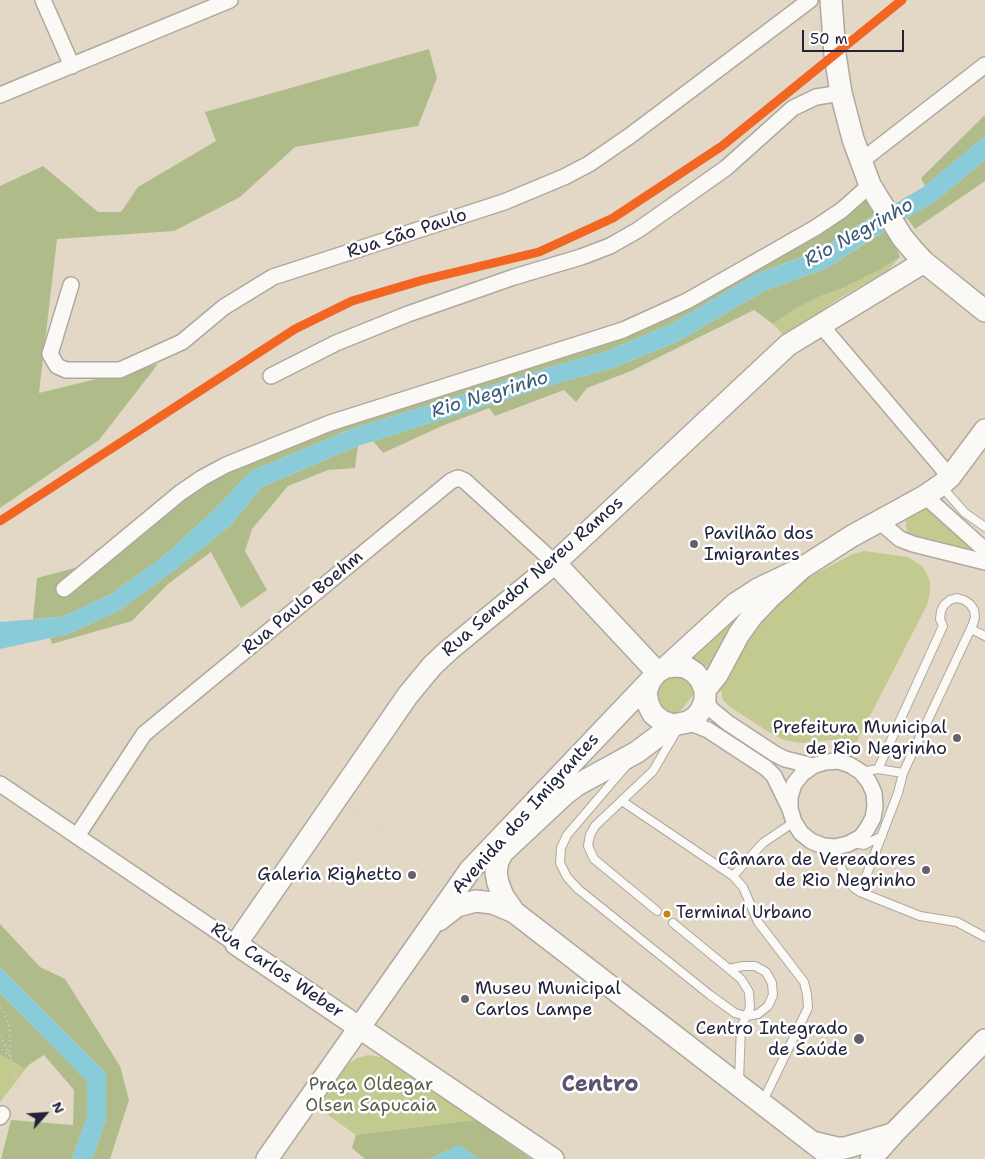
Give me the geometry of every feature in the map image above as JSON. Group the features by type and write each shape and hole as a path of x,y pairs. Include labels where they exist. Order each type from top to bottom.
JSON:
{"main road":[{"path":"831,0 841,93 860,162 873,192 902,237 924,262 985,311"},
{"name":"Rua Senador Nereu Ramos","path":"236,944 408,695 432,666 555,563 773,357 820,324 924,262"},
{"path":"939,486 985,430"},
{"name":"Avenida dos Imigrantes","path":"267,1159 431,926 459,883 658,674 735,604 758,589 802,568 939,486"},
{"path":"555,563 658,674"},
{"name":"Avenida dos Imigrantes","path":"514,912 503,896 496,872 498,861 504,852 577,785 696,717 702,710 705,695 739,634 752,616 769,598 802,568"},
{"path":"681,724 662,721 653,714 648,704 646,692 658,674 676,666 686,667 695,672 701,680 705,695"},
{"path":"431,926 457,906 476,901 493,903 514,912 762,1103 804,1143 834,1159"},
{"name":"Rua Carlos Weber","path":"236,944 553,1159"},
{"path":"871,1159 985,1040"},
{"path":"804,1143 845,1148 893,1134"}],"street":[{"path":"43,0 72,66"},
{"path":"0,95 230,0"},
{"name":"Rua São Paulo","path":"71,285 50,354 57,366 66,370 120,370 182,342 224,308 273,277 504,202 564,177 589,164 631,135 810,0"},
{"path":"860,162 985,65"},
{"path":"271,376 336,343 408,314 610,246 638,230 726,168 793,108 816,97 841,93"},
{"path":"64,590 180,493 226,465 330,423 624,330 687,301 815,228 873,192"},
{"path":"820,324 985,550"},
{"name":"Rua Paulo Boehm","path":"77,836 144,734 451,481 458,478 465,481 555,563"},
{"path":"879,521 900,539 985,562"},
{"path":"705,695 712,710 728,723 775,754 812,766"},
{"path":"681,724 708,730 766,768 774,776 792,816 801,833 811,841 822,846 835,847 861,837 873,818 876,806 874,793 869,782 861,772 850,765 838,761 825,762 812,766 794,784 790,796 792,816"},
{"name":"Rua Carlos Weber","path":"0,784 236,944"}],"lane":[{"path":"939,486 965,513 985,527"},
{"path":"860,892 898,793 903,773 971,629 975,617 974,610 964,600 957,598 950,600 944,605 940,619 943,626 878,769"},
{"path":"971,629 985,636"},
{"path":"657,910 594,859 588,846 590,835 595,826 653,771 681,724"},
{"path":"637,752 567,835 561,848 560,863 567,877 578,889 735,1013 746,1016 758,1014 768,1006 773,995 772,983 766,972 755,966 729,969"},
{"path":"861,772 878,769 903,773"},
{"path":"622,801 734,876 742,887 758,922 804,982 808,1008 762,1103"},
{"path":"734,876 763,843 792,816"},
{"path":"852,842 864,845 882,836"},
{"path":"835,847 835,854 847,880 860,892 920,916 956,922 985,937"},
{"path":"673,923 741,979 749,992 750,1008 741,1027 739,1085"},
{"path":"735,1013 741,1027"}],"path":[{"path":"337,798 459,883"},
{"path":"0,1008 3,1010 10,1029 10,1056"},
{"path":"0,1036 10,1056 18,1083 1,1116"},
{"path":"0,1048 10,1056"}],"green space":[{"path":"429,49 437,78 418,126 295,147 240,197 174,231 57,239 39,393 158,364 99,440 0,508 0,186 43,166 98,212 121,212 138,187 216,141 205,112"},
{"path":"985,115 985,136 925,186 921,178"},
{"path":"985,160 985,181 915,229 907,218 936,201"},
{"path":"862,192 876,214 818,251 756,274 671,324 607,351 351,429 251,471 215,509 165,555 111,594 62,617 33,619 37,578 97,562 226,465 623,330"},
{"path":"888,229 900,257 843,288 818,297 795,309 773,324 754,310 631,371 587,388 576,402 564,390 495,416 489,408 442,426 383,453 373,441 555,384 613,368 679,341 764,291 827,268"},
{"path":"900,257 887,271 840,298 784,336 773,324 795,309 818,297 843,288"},
{"path":"358,446 355,468 328,470 288,486 252,529 245,551 267,590 241,608 211,552 168,584 132,621 52,644 50,638 68,634 120,610 176,569 231,525 262,487"},
{"path":"919,508 928,508 985,556 915,540 909,535 906,527 906,518"},
{"path":"864,551 908,557 922,566 930,582 930,592 927,605 855,745 842,740 801,743 784,740 729,706 723,700 720,687 754,624 792,586 853,554"},
{"path":"755,596 711,670 688,655"},
{"path":"668,673 689,679 695,689 693,695 678,714 673,716 659,707 655,689"},
{"path":"0,924 40,967 65,979 120,1066 129,1100 110,1159 92,1159 106,1120 106,1073 0,967"},
{"path":"0,993 87,1081 87,1117 72,1159 1,1159 11,1120 73,1125 74,1090 44,1055 24,1068 0,1054"},
{"path":"0,998 43,1047 0,1102"},
{"name":"Praça Oldegar Olsen Sapucaia","path":"368,1055 381,1057 475,1120 356,1135 318,1108 348,1064 357,1058"},
{"path":"475,1120 531,1159 479,1159 459,1145 429,1159 365,1159 352,1148 356,1135"}],"water":[{"name":"Rio Negrinho","path":"985,136 985,160 936,201 827,268 764,291 679,341 613,368 555,384 358,446 262,487 231,525 120,610 68,634 0,649 0,622 62,617 111,594 165,555 215,509 251,471 351,429 607,351 671,324 756,274 819,251 925,186"},
{"path":"0,967 106,1073 106,1120 92,1159 72,1159 87,1117 87,1081 0,993"},
{"path":"459,1145 479,1159 429,1159"}],"transit line":[{"path":"0,521 295,329 352,301 423,280 539,252 613,218 722,146 902,0"}],"place":[{"name":"Pavilhão dos Imigrantes","path":"694,544"},
{"name":"Prefeitura Municipal de Rio Negrinho","path":"957,738"},
{"name":"Câmara de Vereadores de Rio Negrinho","path":"926,870"},
{"name":"Galeria Righetto","path":"412,875"},
{"name":"Terminal Urbano","path":"667,914"},
{"name":"Museu Municipal Carlos Lampe","path":"465,999"},
{"name":"Centro Integrado de Saúde","path":"859,1039"}],"district":[{"name":"Centro","path":"600,1085"}]}
